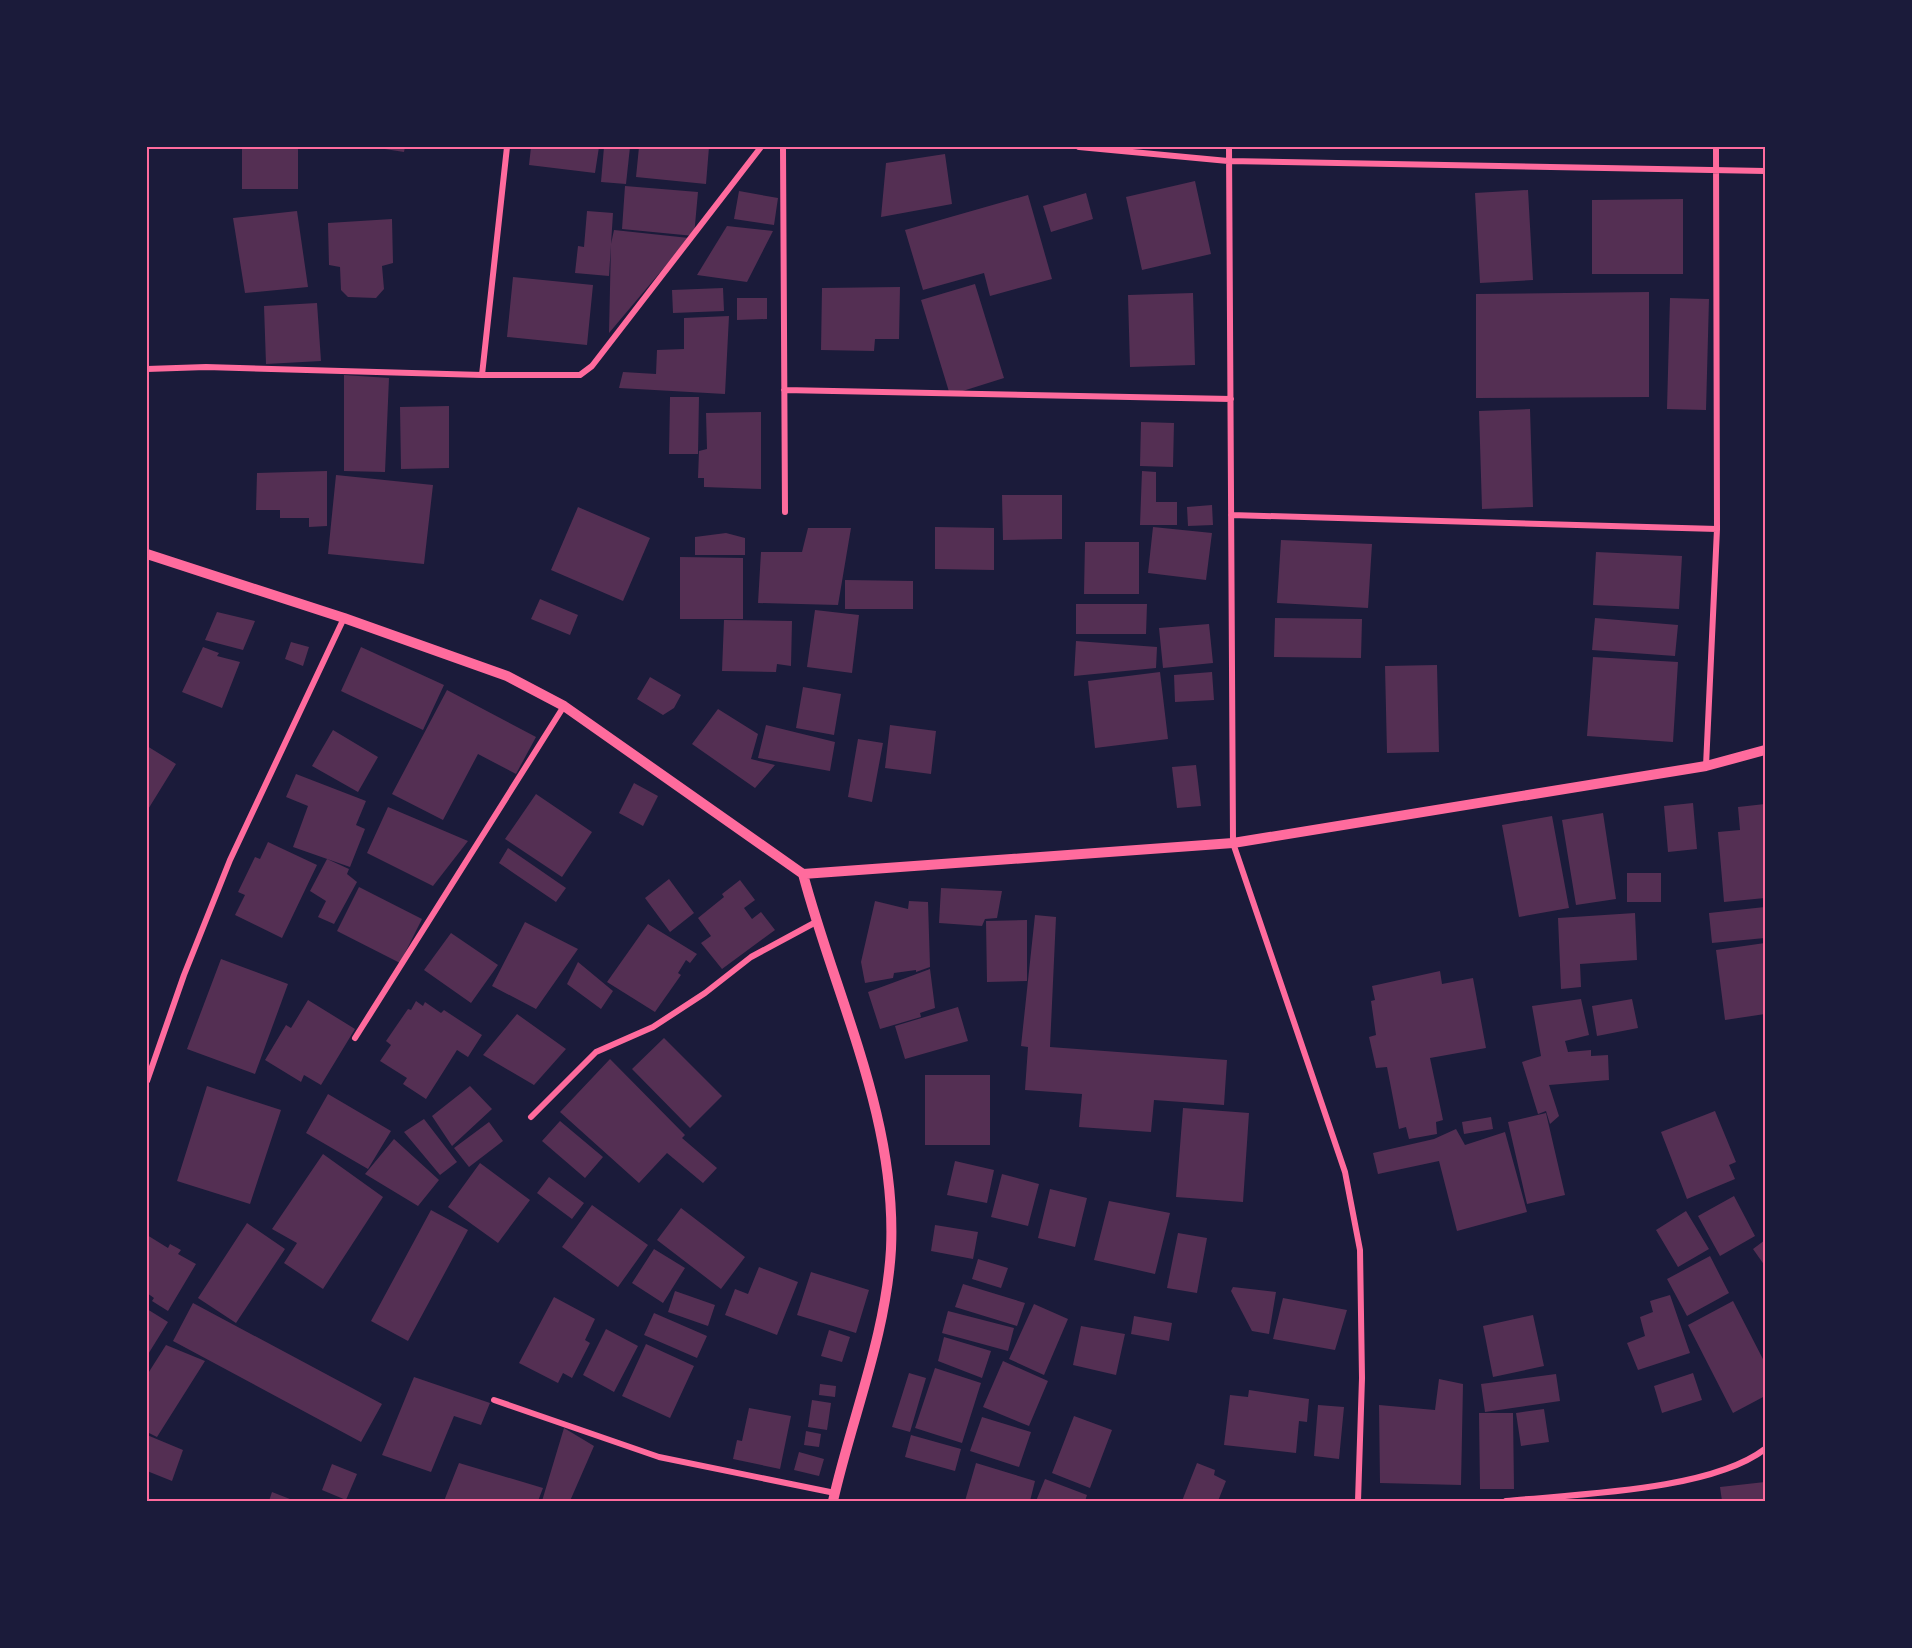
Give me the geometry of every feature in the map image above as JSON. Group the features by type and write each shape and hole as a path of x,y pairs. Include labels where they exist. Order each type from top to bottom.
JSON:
{"street":[{"path":"482,375 507,147"},
{"path":"147,369 206,367 482,375 580,375 592,366 761,147"},
{"path":"783,147 785,512"},
{"path":"1079,147 1228,161 1765,171"},
{"path":"1229,147 1233,843 1345,1172 1354,1217 1360,1250 1361,1297 1362,1378 1358,1501"},
{"path":"1706,766 1718,529 1716,147"},
{"path":"784,390 1231,399"},
{"path":"1231,515 1718,529"},
{"path":"147,554 344,618 507,676 564,706 803,874 1233,843 1706,766 1765,750"},
{"path":"147,1081 222,878 344,618"},
{"path":"355,1038 564,706"},
{"path":"494,1400 659,1457 834,1497 878,1338 891,1248 887,1163 866,1069 816,922 803,874"},
{"path":"531,1117 596,1052 653,1027 705,993 751,957 816,922"},
{"path":"1506,1501 1599,1492 1714,1475 1750,1460 1765,1449"}],"building":[{"path":"242,147 298,147 298,189 242,189"},
{"path":"372,147 405,147 404,152"},
{"path":"531,147 599,147 595,173 529,165"},
{"path":"604,147 630,147 626,184 601,182"},
{"path":"639,147 709,147 706,184 636,177"},
{"path":"945,154 952,204 881,217 886,163"},
{"path":"1195,181 1211,254 1142,270 1126,197"},
{"path":"625,186 698,192 694,236 622,229"},
{"path":"1528,190 1533,280 1480,283 1475,193"},
{"path":"739,191 778,198 774,225 734,219"},
{"path":"1086,193 1093,219 1051,232 1043,206"},
{"path":"1028,195 1052,279 990,296 984,273 923,290 905,230"},
{"path":"1683,199 1683,274 1592,274 1592,200"},
{"path":"297,211 308,287 245,293 233,218"},
{"path":"587,211 613,213 609,276 575,273 578,246 584,247"},
{"path":"392,219 393,263 382,266 384,289 376,298 348,297 341,290 340,267 329,265 328,223"},
{"path":"727,226 773,231 747,282 697,275"},
{"path":"614,230 689,238 609,333 611,244"},
{"path":"513,277 593,285 587,345 507,337"},
{"path":"975,284 1004,378 950,395 921,300"},
{"path":"900,287 899,339 875,339 874,351 821,350 822,288"},
{"path":"723,288 724,311 673,313 672,290"},
{"path":"1649,292 1649,397 1476,398 1476,294"},
{"path":"1193,293 1195,365 1130,367 1128,295"},
{"path":"737,298 767,298 767,319 737,320"},
{"path":"1670,298 1709,299 1706,410 1667,409"},
{"path":"317,303 321,361 266,364 264,306"},
{"path":"729,316 725,394 619,388 623,372 656,374 657,350 684,349 684,318"},
{"path":"344,375 389,378 385,472 344,471"},
{"path":"670,397 699,397 698,454 669,454"},
{"path":"449,406 449,468 401,469 400,407"},
{"path":"1530,409 1533,507 1482,509 1479,411"},
{"path":"761,412 761,489 704,487 704,478 698,478 699,451 707,449 706,413"},
{"path":"1141,422 1174,423 1173,467 1140,466"},
{"path":"327,471 327,526 309,527 309,518 280,518 280,510 256,510 257,473"},
{"path":"1142,471 1156,472 1156,502 1177,502 1177,525 1140,525"},
{"path":"336,475 433,485 424,564 328,554"},
{"path":"1002,495 1062,495 1062,539 1003,540"},
{"path":"1212,505 1213,525 1188,526 1187,507"},
{"path":"578,507 650,538 623,601 551,570"},
{"path":"935,527 994,528 994,570 935,569"},
{"path":"1153,527 1212,533 1206,580 1148,573"},
{"path":"808,528 851,528 838,605 758,603 761,552 802,552"},
{"path":"726,533 745,538 745,555 695,555 695,537"},
{"path":"1281,540 1372,544 1368,608 1277,603"},
{"path":"1085,542 1139,542 1139,594 1084,594"},
{"path":"1596,552 1682,556 1679,609 1593,605"},
{"path":"680,557 743,558 743,619 680,619"},
{"path":"845,580 913,581 913,609 845,609"},
{"path":"540,599 578,615 570,635 531,619"},
{"path":"1076,604 1147,604 1146,634 1076,634"},
{"path":"815,610 859,615 852,673 807,667"},
{"path":"217,612 255,621 243,650 205,640"},
{"path":"1275,618 1362,619 1361,658 1274,657"},
{"path":"1595,618 1678,625 1675,656 1592,650"},
{"path":"724,620 792,621 791,666 777,664 776,672 722,671"},
{"path":"1209,624 1213,663 1163,668 1159,628"},
{"path":"1076,641 1157,647 1156,668 1074,676"},
{"path":"291,642 309,647 303,666 285,659"},
{"path":"203,647 219,653 217,656 240,662 222,708 182,692"},
{"path":"361,647 444,685 423,730 341,691"},
{"path":"1593,657 1678,662 1673,742 1587,736"},
{"path":"1437,665 1439,752 1387,753 1385,666"},
{"path":"1160,672 1168,739 1095,748 1088,681"},
{"path":"1212,672 1214,700 1175,702 1174,675"},
{"path":"650,677 681,695 674,708 663,715 637,699"},
{"path":"803,687 841,694 834,735 796,728"},
{"path":"447,690 536,737 516,774 478,754 443,820 392,794"},
{"path":"718,709 758,734 751,759 775,765 755,788 692,744"},
{"path":"766,725 835,742 830,771 758,758"},
{"path":"890,725 936,731 931,774 885,768"},
{"path":"333,730 378,757 358,792 312,766"},
{"path":"858,739 883,743 872,802 848,797"},
{"path":"147,746 176,764 147,811"},
{"path":"1196,765 1201,806 1177,808 1172,767"},
{"path":"296,774 366,801 356,825 365,829 350,867 293,847 308,806 286,797"},
{"path":"634,783 658,796 643,826 619,813"},
{"path":"536,794 592,832 562,877 505,839"},
{"path":"1693,803 1697,849 1668,852 1664,806"},
{"path":"1765,804 1765,898 1724,902 1718,832 1740,830 1738,807"},
{"path":"388,807 468,841 433,886 367,853"},
{"path":"1603,813 1616,899 1576,905 1562,820"},
{"path":"1552,816 1569,908 1519,917 1502,825"},
{"path":"268,842 317,865 282,938 235,915 245,895 238,892 255,857 260,859"},
{"path":"508,848 566,888 556,902 499,863"},
{"path":"327,859 349,869 347,874 357,882 334,924 318,917 326,901 310,891"},
{"path":"1627,873 1661,873 1661,902 1627,902"},
{"path":"669,879 694,913 670,932 645,898"},
{"path":"740,880 755,900 744,908 752,919 761,912 775,930 722,969 701,943 711,936 698,918 724,897 722,894"},
{"path":"359,887 422,919 400,963 337,931"},
{"path":"941,888 1002,891 997,918 985,919 982,926 939,923"},
{"path":"875,901 908,909 909,901 928,902 930,967 916,972 916,970 894,973 893,978 865,983 861,962"},
{"path":"1765,907 1765,938 1712,943 1709,913"},
{"path":"1635,913 1637,960 1580,964 1581,987 1561,989 1558,918"},
{"path":"1035,915 1056,917 1050,1047 1227,1060 1224,1105 1154,1100 1151,1132 1079,1127 1082,1094 1025,1090 1028,1047 1021,1046"},
{"path":"1027,920 1027,981 987,982 986,921"},
{"path":"525,922 578,949 536,1009 492,986"},
{"path":"648,924 697,954 690,963 686,960 678,973 681,975 655,1012 607,982"},
{"path":"451,933 498,965 471,1003 424,970"},
{"path":"1765,943 1765,1014 1725,1020 1716,950"},
{"path":"221,959 288,984 255,1074 187,1049"},
{"path":"578,962 613,991 601,1009 567,984"},
{"path":"930,969 935,1008 920,1013 921,1017 880,1029 868,992"},
{"path":"1440,971 1442,984 1473,978 1486,1048 1430,1058 1443,1120 1436,1122 1437,1134 1409,1139 1406,1127 1399,1129 1387,1067 1376,1068 1369,1037 1376,1035 1371,1001 1375,1000 1372,986"},
{"path":"1581,999 1589,1035 1565,1041 1568,1052 1591,1050 1591,1056 1608,1055 1609,1080 1549,1085 1559,1116 1550,1124 1546,1111 1538,1114 1522,1062 1541,1056 1532,1006"},
{"path":"1632,999 1638,1028 1597,1036 1592,1006"},
{"path":"308,1000 355,1029 321,1085 304,1075 301,1082 265,1060 286,1025 291,1028"},
{"path":"416,1001 423,1006 425,1002 441,1013 444,1010 482,1035 468,1057 457,1050 426,1099 403,1084 407,1078 380,1061 391,1045 386,1041"},
{"path":"958,1007 968,1041 905,1059 895,1026"},
{"path":"517,1014 566,1049 534,1085 483,1055"},
{"path":"664,1038 722,1096 690,1128 632,1069"},
{"path":"610,1059 685,1135 682,1138 717,1168 703,1183 667,1153 639,1183 560,1112"},
{"path":"925,1075 990,1075 990,1145 925,1145"},
{"path":"207,1086 281,1110 250,1204 177,1181"},
{"path":"470,1086 492,1109 452,1146 432,1116"},
{"path":"328,1094 391,1131 368,1169 306,1133"},
{"path":"1183,1108 1249,1113 1243,1202 1176,1197"},
{"path":"1715,1111 1736,1162 1729,1165 1735,1179 1687,1199 1661,1132"},
{"path":"1546,1113 1565,1195 1527,1204 1508,1122"},
{"path":"1491,1117 1493,1129 1464,1134 1462,1122"},
{"path":"424,1119 457,1162 440,1175 404,1132"},
{"path":"560,1121 603,1157 585,1178 542,1141"},
{"path":"489,1122 503,1141 469,1167 454,1148"},
{"path":"1456,1129 1465,1145 1505,1132 1527,1212 1457,1231 1439,1161 1378,1174 1373,1153 1434,1139"},
{"path":"394,1139 439,1180 418,1206 365,1174"},
{"path":"323,1154 383,1197 323,1289 284,1263 297,1243 272,1229"},
{"path":"955,1161 994,1170 987,1203 947,1195"},
{"path":"480,1163 530,1200 498,1243 448,1207"},
{"path":"1002,1174 1039,1184 1028,1226 991,1217"},
{"path":"549,1177 584,1203 572,1219 537,1193"},
{"path":"1050,1189 1087,1198 1075,1247 1038,1238"},
{"path":"1734,1196 1755,1236 1720,1256 1698,1216"},
{"path":"1109,1201 1170,1213 1155,1274 1094,1260"},
{"path":"592,1205 648,1245 618,1287 562,1247"},
{"path":"681,1208 745,1257 721,1289 657,1240"},
{"path":"431,1210 468,1230 408,1341 371,1321"},
{"path":"1686,1211 1709,1249 1678,1267 1656,1230"},
{"path":"247,1223 285,1249 236,1323 198,1298"},
{"path":"935,1225 978,1232 973,1259 931,1251"},
{"path":"1178,1233 1207,1238 1197,1293 1167,1288"},
{"path":"147,1235 168,1248 170,1244 181,1250 178,1254 196,1264 168,1311 152,1301 154,1298 147,1293"},
{"path":"1765,1240 1765,1266 1753,1249"},
{"path":"654,1249 685,1268 663,1303 632,1283"},
{"path":"1710,1256 1729,1293 1687,1316 1667,1279"},
{"path":"978,1259 1008,1268 1001,1288 972,1279"},
{"path":"759,1267 798,1282 777,1335 725,1315 735,1289 748,1294"},
{"path":"811,1272 869,1290 856,1333 797,1315"},
{"path":"963,1284 1025,1303 1017,1326 955,1307"},
{"path":"1233,1287 1276,1292 1269,1334 1252,1331 1231,1291"},
{"path":"675,1291 715,1305 708,1326 668,1312"},
{"path":"1670,1295 1690,1353 1638,1370 1627,1343 1645,1336 1640,1317 1653,1312 1650,1301"},
{"path":"554,1297 595,1319 585,1340 590,1343 572,1378 563,1373 558,1383 519,1363"},
{"path":"1283,1298 1347,1310 1335,1350 1273,1339"},
{"path":"1733,1301 1765,1363 1765,1396 1733,1413 1688,1325"},
{"path":"193,1303 382,1404 361,1442 173,1341"},
{"path":"1034,1304 1068,1319 1044,1375 1009,1359"},
{"path":"147,1309 168,1322 147,1356"},
{"path":"948,1311 1014,1328 1008,1351 942,1333"},
{"path":"654,1313 707,1336 697,1358 644,1335"},
{"path":"1533,1315 1544,1366 1493,1377 1483,1326"},
{"path":"1134,1316 1172,1323 1169,1341 1131,1334"},
{"path":"1081,1326 1125,1334 1116,1375 1073,1365"},
{"path":"606,1329 638,1346 614,1392 583,1375"},
{"path":"829,1330 850,1337 842,1362 821,1356"},
{"path":"944,1337 991,1351 982,1378 938,1361"},
{"path":"646,1344 694,1366 670,1418 622,1396"},
{"path":"166,1345 205,1361 157,1437 147,1432 147,1375"},
{"path":"1003,1361 1048,1381 1029,1426 983,1407"},
{"path":"935,1368 981,1383 962,1443 915,1428"},
{"path":"909,1373 926,1378 910,1432 892,1427"},
{"path":"1693,1373 1702,1400 1662,1413 1654,1386"},
{"path":"1556,1374 1560,1401 1485,1412 1481,1384"},
{"path":"414,1377 490,1403 481,1425 454,1416 431,1472 382,1455"},
{"path":"1439,1379 1463,1384 1461,1485 1380,1483 1379,1405 1435,1410"},
{"path":"820,1384 836,1386 835,1397 819,1395"},
{"path":"1249,1390 1309,1399 1307,1422 1299,1421 1296,1453 1224,1445 1230,1395 1248,1397"},
{"path":"812,1400 831,1403 827,1430 808,1427"},
{"path":"1318,1405 1344,1407 1339,1459 1314,1456"},
{"path":"749,1408 791,1416 780,1469 733,1459 737,1440 742,1441"},
{"path":"1544,1409 1549,1442 1521,1446 1516,1413"},
{"path":"1479,1413 1513,1413 1514,1489 1480,1489"},
{"path":"1074,1416 1112,1430 1090,1488 1052,1473"},
{"path":"982,1417 1031,1432 1019,1467 970,1451"},
{"path":"564,1428 594,1446 570,1501 542,1501"},
{"path":"806,1431 821,1434 819,1447 804,1445"},
{"path":"147,1435 183,1450 172,1481 147,1471"},
{"path":"911,1435 961,1449 955,1471 905,1457"},
{"path":"799,1452 824,1459 819,1476 794,1470"},
{"path":"459,1463 543,1488 538,1501 444,1501"},
{"path":"976,1463 1035,1481 1030,1501 965,1501"},
{"path":"1197,1463 1215,1470 1214,1475 1226,1481 1218,1501 1182,1501"},
{"path":"332,1464 357,1474 346,1500 322,1490"},
{"path":"1045,1479 1087,1495 1085,1501 1036,1501"},
{"path":"1765,1482 1765,1501 1722,1501 1720,1487"},
{"path":"272,1492 295,1501 269,1501"}]}
